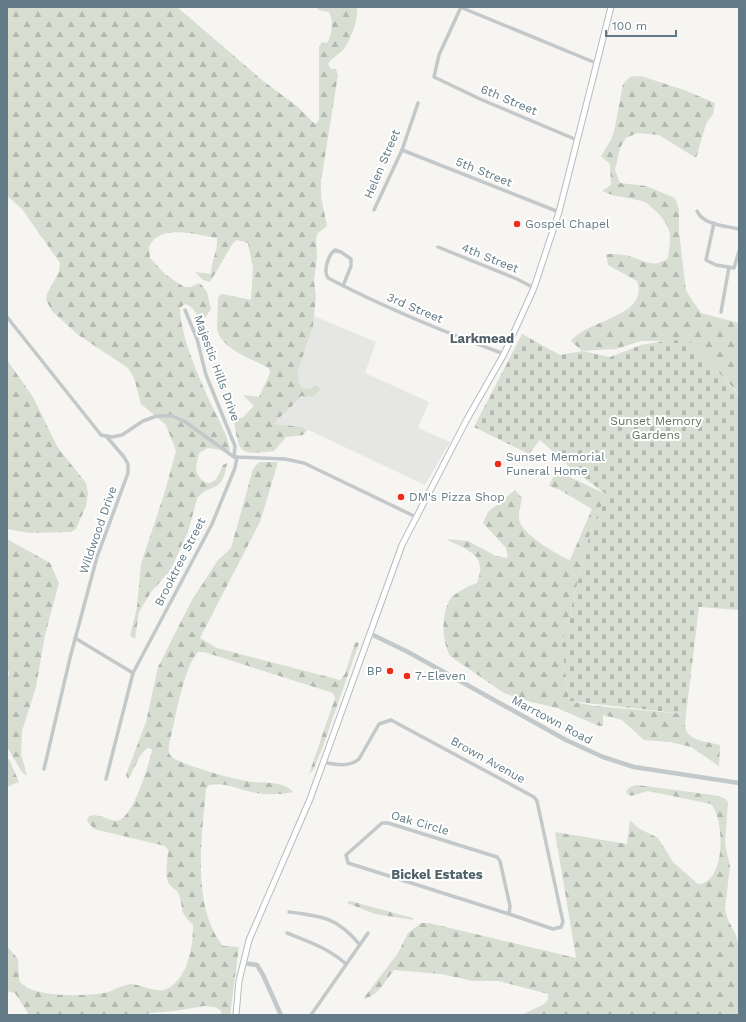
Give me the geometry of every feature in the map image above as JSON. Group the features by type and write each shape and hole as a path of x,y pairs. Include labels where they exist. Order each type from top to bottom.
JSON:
{"main road":[{"path":"236,1015 237,997 243,963 256,922 292,841 324,762 402,545 463,427 504,354 534,288 559,212 611,7"}],"street":[{"path":"460,7 596,63"},
{"name":"6th Street","path":"460,7 439,55 434,77 480,99 577,140"},
{"name":"Helen Street","path":"374,210 402,150 418,103"},
{"name":"5th Street","path":"402,150 559,212"},
{"path":"697,211 702,218 714,223 739,229"},
{"path":"714,223 706,260 716,265 734,268 739,251"},
{"name":"4th Street","path":"438,248 517,279 534,288"},
{"name":"3rd Street","path":"343,286 350,266 350,259 341,252 335,250 332,252 326,270 326,275 328,278 343,286 407,316 504,354"},
{"path":"721,312 730,267"},
{"name":"Majestic Hills Drive","path":"185,310 197,339 206,374 235,446 235,457"},
{"name":"Wildwood Drive","path":"7,317 97,429 102,435 106,436 128,464 128,473 97,558 75,638 44,769"},
{"path":"106,436 122,435 143,421 157,416 172,416 184,421 235,457 285,459 304,463 416,517"},
{"name":"Brooktree Street","path":"133,673 212,524 235,468 235,457"},
{"name":"Marrtown Road","path":"371,634 408,652 566,740 603,757 634,767 739,783"},
{"path":"75,638 133,673 106,779"},
{"name":"Brown Avenue","path":"324,762 338,765 356,762 359,760 379,724 391,720 534,797 537,801 562,915 563,922 557,928"},
{"name":"Oak Circle","path":"509,914 510,906 500,861 497,857 388,823 382,823 346,854 348,863 352,866 509,914 557,928"},
{"path":"289,912 319,915 336,923 348,931 360,945"},
{"path":"312,1015 368,932"},
{"path":"287,933 333,952 346,964"},
{"path":"243,963 257,966 260,970 281,1015"}],"shaded area":[{"path":"314,316 376,342 365,373 429,402 418,428 450,442 425,485 302,427 274,424 281,415 295,405 301,396 317,386 307,389 302,388 299,383 298,371 313,326"}],"green space":[{"path":"7,7 177,7 262,80 298,107 315,124 319,120 319,47 322,42 327,43 329,40 332,23 329,12 318,10 317,7 357,7 354,29 349,41 344,49 328,64 331,69 336,69 338,75 321,181 321,197 327,226 318,233 316,239 317,256 314,281 316,297 313,326 298,371 299,383 302,388 307,389 317,386 321,389 313,397 301,396 274,424 302,427 307,430 303,435 286,437 274,451 254,453 243,450 238,440 234,420 243,417 254,406 243,395 259,397 270,373 269,368 239,353 225,343 217,330 218,297 222,294 251,300 253,268 248,243 237,240 233,243 210,282 203,280 195,272 211,274 217,238 178,232 163,234 153,240 149,247 150,258 165,274 184,287 190,287 200,283 207,292 211,309 205,318 199,319 192,308 185,304 180,308 181,319 183,331 192,358 225,434 230,451 208,448 199,453 196,469 198,476 203,481 206,483 213,482 223,465 227,463 225,474 218,485 206,491 197,499 188,532 170,571 151,592 139,612 135,639 130,636 137,607 141,564 165,491 176,451 166,425 141,404 134,378 128,368 77,334 52,311 46,300 47,294 59,272 60,263 22,209 7,196"},
{"path":"641,76 684,90 715,103 713,114 706,124 696,158 659,135 637,133 626,138 620,148 615,170 620,183 646,186 675,198 679,209 679,232 686,291 701,313 739,323 739,394 689,341 641,341 616,349 582,351 571,341 580,333 626,310 634,302 638,293 637,281 608,265 606,254 626,255 654,264 668,258 670,233 666,223 657,212 645,202 602,191 611,185 610,164 601,156 612,138 623,84 630,77"},
{"name":"Sunset Memory Gardens","path":"522,334 560,355 582,351 610,357 641,345 664,341 689,340 739,395 739,610 699,607 686,714 569,701 562,645 589,537 606,494 572,469 540,440 529,454 474,427"},
{"path":"7,360 33,397 58,448 86,483 88,494 86,506 76,529 71,532 29,533 7,529"},
{"path":"259,462 278,462 260,522 200,638 217,648 340,680 345,674 355,642 359,643 322,749 313,770 309,774 335,698 333,693 204,652 198,652 188,669 169,745 171,756 184,763 206,771 246,781 278,784 289,788 293,792 262,794 220,784 209,785 206,789 202,828 201,870 206,911 213,930 223,946 239,947 230,1015 222,1015 220,1010 215,1007 204,1006 175,1011 149,1013 145,1015 29,1015 15,993 7,991 7,946 18,959 19,980 23,985 45,993 86,995 104,993 130,984 155,990 164,990 176,982 185,968 191,951 193,925 185,916 178,893 168,881 166,872 168,850 165,846 94,829 87,821 89,816 93,815 116,821 122,819 134,802 144,778 152,749 147,748 140,756 128,780 126,775 146,722 158,667 192,600 218,560 231,548 253,469"},
{"path":"561,473 606,494 589,537 562,645 569,701 595,706 686,714 685,727 688,734 701,741 720,745 719,766 691,747 670,742 644,740 622,720 603,715 603,726 599,726 557,708 524,700 504,693 450,656 444,636 446,607 454,595 477,583 480,573 480,566 478,559 474,555 446,539 468,541 496,556 508,558 506,548 483,523 488,512 515,490 522,498 519,520 522,526 541,543 557,554 570,560 592,509 560,490 549,486 554,475"},
{"path":"7,539 50,563 59,583 45,635 36,687 22,731 21,754 27,776 22,772 7,747 7,678 9,675 7,663"},
{"path":"9,759 19,782 7,787 7,760"},
{"path":"637,785 713,795 724,798 728,802 725,844 730,866 725,909 728,920 736,935 739,948 739,1015 522,1015 544,1004 548,1000 548,994 498,981 473,981 441,974 394,970 377,992 368,998 363,999 398,953 408,933 421,923 429,923 576,958 555,832 627,844 630,820 638,828 658,838 673,862 698,884 707,881 714,873 720,850 719,823 716,812 711,804 648,791 631,796 626,793 630,787"},
{"path":"350,901 413,918 413,920 375,914 347,903"}],"place":[{"name":"Gospel Chapel","path":"517,224"},
{"name":"Sunset Memorial Funeral Home","path":"498,464"},
{"name":"DM's Pizza Shop","path":"401,497"},
{"name":"BP","path":"390,671"},
{"name":"7-Eleven","path":"407,676"}],"district":[{"name":"Larkmead","path":"482,338"},
{"name":"Bickel Estates","path":"437,874"}]}
